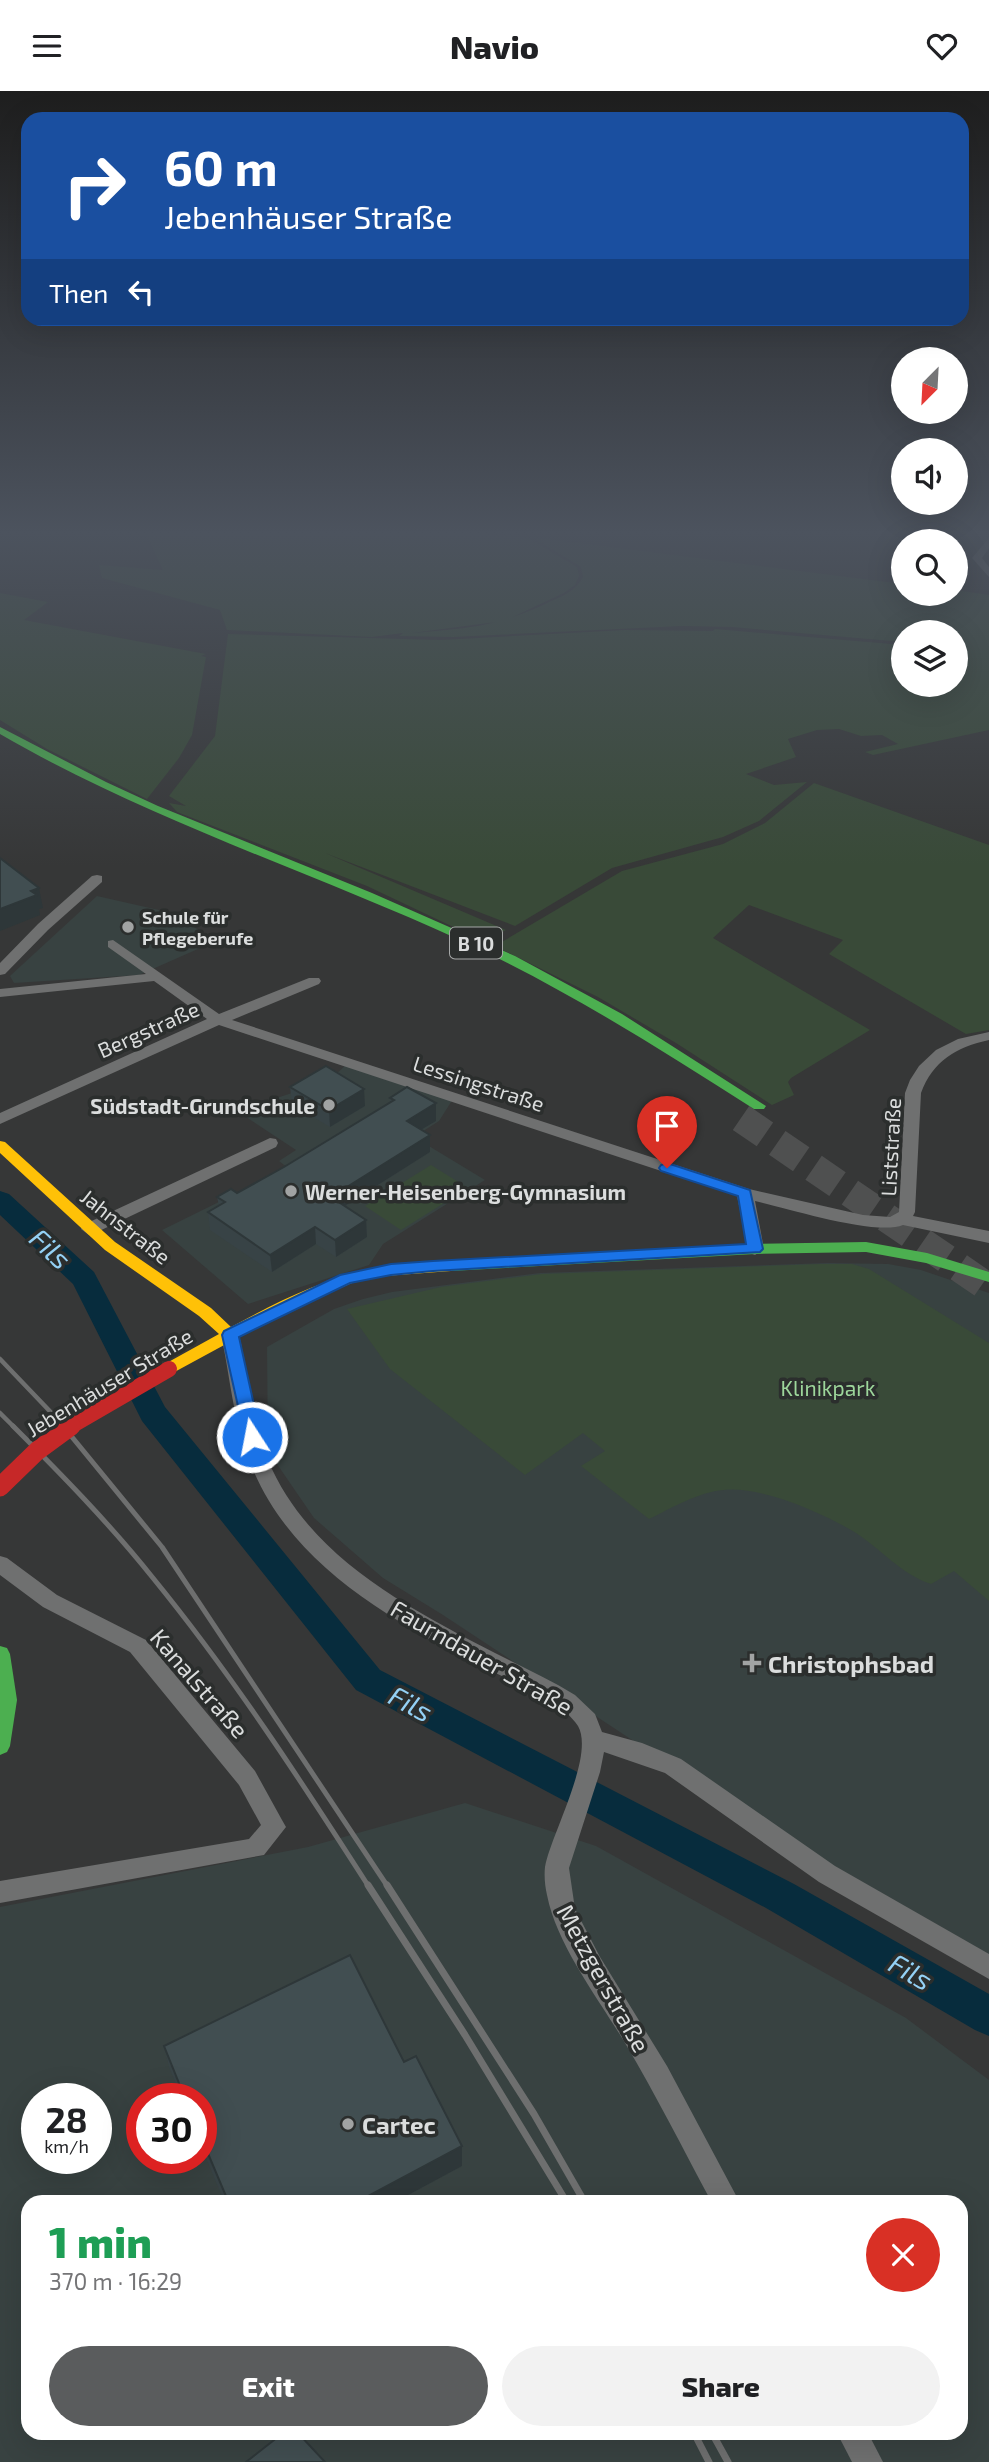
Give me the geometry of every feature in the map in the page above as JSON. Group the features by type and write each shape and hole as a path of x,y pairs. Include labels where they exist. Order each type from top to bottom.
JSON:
{"main road":[{"name":"B 10","path":"0,730 128,806"},
{"name":"B 10","path":"0,749 70,787 174,825 491,968"},
{"name":"B 10","path":"174,825 357,891 497,953 596,1005 759,1106"},
{"name":"Jahnstraße","path":"0,1145 89,1229 141,1270 201,1308 230,1335"},
{"name":"Jebenhäuser Straße","path":"0,1487 17,1465 47,1439 169,1369 230,1335 346,1279 391,1269 755,1249 876,1248 927,1258 989,1277"},
{"path":"0,1654 6,1681 8,1719 0,1746"}],"street":[{"path":"0,971 43,927 97,879"},
{"name":"Lessingstraße","path":"113,944 218,1020 346,1065 745,1193 863,1220 892,1223 902,1219 984,1237"},
{"path":"0,993 156,976"},
{"name":"Bergstraße","path":"0,1119 218,1020 314,981"},
{"name":"Liststraße","path":"902,1219 908,1212 913,1093 919,1075 930,1059 954,1044 988,1038"},
{"path":"89,1229 270,1143"},
{"path":"745,1193 755,1249"},
{"name":"Faurndauer Straße","path":"230,1335 257,1457 280,1505 299,1531 335,1565 410,1617 566,1703 588,1722 593,1739"},
{"name":"Kanalstraße","path":"0,1564 51,1601 138,1646 247,1778 274,1827 256,1848 0,1892"},
{"path":"593,1739 642,1753 673,1766 827,1874 989,1967"},
{"name":"Metzgerstraße","path":"593,1739 589,1767 557,1869 559,1899 576,1937 643,2049 723,2195"},
{"path":"856,2440 868,2462"}],"shaded area":[{"name":"Schule für Pflegeberufe","path":"97,896 172,913 216,941 139,975 14,983 10,976"},
{"path":"346,1065 453,1099 439,1121 414,1137 485,1180 383,1244 369,1265 248,1304 162,1230 288,1168 279,1161 296,1150 237,1111 301,1090 335,1075"},
{"name":"Christophsbad","path":"828,1263 888,1264 921,1270 989,1293 989,1976 383,1578 314,1518 268,1451 267,1347 334,1309 363,1299 392,1292 540,1273"},
{"path":"465,1803 596,1846 906,2018 989,2080 989,2462 0,2462 0,1907 308,1847"}],"green space":[{"path":"0,645 156,645 206,654 201,656 206,657 192,735 179,758 147,799 47,749 0,720"},
{"path":"227,645 891,645 891,697 968,697 968,645 989,645 989,730 873,755 865,752 898,744 882,735 861,736 839,729 817,730 788,739 796,757 746,774 774,785 807,782 759,821 723,837 612,868 515,926 325,853 506,930 485,942 367,886 177,812 169,803 186,806 169,796 215,736"},
{"path":"814,783 989,845 989,1030 966,1034 829,954 843,940 749,905 713,938 870,1030 791,1078 788,1082 794,1095 772,1105 598,997 495,946 622,871 723,844 765,823"},
{"path":"431,1165 468,1188 401,1230 365,1206"},
{"name":"Klinikpark","path":"852,1264 869,1269 989,1343 989,1601 954,1571 931,1584 920,1580 842,1525 792,1503 756,1492 714,1491 685,1501 649,1519 581,1466 605,1451 583,1433 525,1475 390,1369 347,1309 441,1287 542,1274"}],"building":[{"path":"0,858 39,888 31,891 37,895 0,909"},
{"path":"326,1066 364,1089 329,1110 290,1087"},
{"name":"Werner-Heisenberg-Gymnasium","path":"407,1087 436,1103 407,1121 430,1135 331,1197 366,1220 335,1240 315,1227 270,1255 208,1212 225,1202 217,1197 231,1189 237,1193 284,1167 394,1100 390,1098"},
{"name":"Cartec","path":"350,1955 404,2062 416,2056 462,2146 370,2195 225,2195 217,2174 217,2083 179,2083 164,2046"},
{"path":"274,2440 305,2440 325,2462 246,2462"}],"waterway":[{"name":"Fils","path":"0,1200 84,1279 153,1413 368,1680 780,1896 989,2016"}],"tunnel":[{"path":"741,1118 989,1288"}],"railway":[{"path":"0,1359 65,1427"},
{"path":"0,1413 13,1426"},
{"path":"13,1426 137,1558 182,1615 266,1729 369,1887"},
{"path":"63,1426 162,1547 388,1887"},
{"path":"368,1885 465,2035 562,2195"},
{"path":"387,1885 534,2114 581,2195"},
{"path":"698,2440 709,2462"},
{"path":"716,2440 728,2462"}],"traffic: fast":[{"path":"0,730 50,759 154,809 368,895 510,959 618,1017 759,1106"},
{"path":"451,1266 755,1249 866,1247 927,1258 989,1277"},
{"path":"0,1654 7,1700 0,1746"}],"traffic: slow":[{"path":"0,1145 110,1246 205,1312 230,1335"},
{"path":"169,1369 279,1308 324,1287 359,1275 451,1266"}],"traffic: jam":[{"path":"0,1487 18,1468 58,1435 169,1369"}],"place":[{"name":"Schule für Pflegeberufe","path":"128,927"},
{"name":"Südstadt-Grundschule","path":"329,1105"},
{"name":"Werner-Heisenberg-Gymnasium","path":"291,1191"},
{"name":"Christophsbad","path":"752,1663"},
{"name":"Cartec","path":"348,2124"}],"route":[{"path":"252,1437 230,1335 308,1295 346,1279 391,1269 755,1249 745,1193 667,1168"}]}
